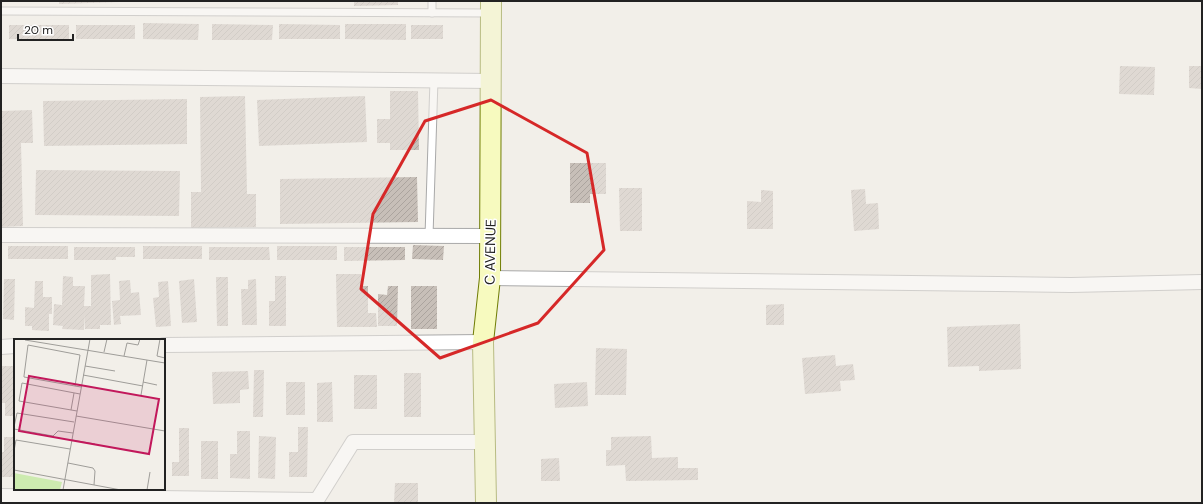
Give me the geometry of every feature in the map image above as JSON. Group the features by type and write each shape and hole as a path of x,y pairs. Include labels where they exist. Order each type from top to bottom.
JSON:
{"street":[{"name":"C AVENUE","path":"486,503 483,342 490,278 491,7"},
{"path":"1,76 491,81"},
{"path":"1,235 490,236"},
{"path":"490,278 1071,285 1202,282"},
{"path":"165,345 483,342"},
{"path":"1,347 14,346"},
{"path":"1,496 317,500 353,442 485,442"}],"lane":[{"path":"432,1 432,13"},
{"path":"1,12 432,13 491,7"},
{"path":"429,236 434,80"}],"highlighted area":[{"path":"491,100 587,153 604,250 538,323 440,358 361,289 373,214 425,121"}],"building":[{"path":"59,1 119,1 119,2 59,4"},
{"path":"354,1 398,1 398,5 354,6"},
{"path":"143,23 199,24 198,40 143,39"},
{"path":"212,24 273,25 272,40 212,40"},
{"path":"279,24 340,25 340,39 279,39"},
{"path":"345,24 406,24 406,40 345,39"},
{"path":"9,25 69,25 69,40 9,39"},
{"path":"76,25 135,25 135,39 76,39"},
{"path":"411,25 443,25 443,39 411,39"},
{"path":"1120,66 1155,67 1154,95 1119,94"},
{"path":"1189,66 1202,66 1202,89 1189,88"},
{"path":"390,91 418,91 419,150 390,150 390,143 377,143 377,119 390,119"},
{"path":"245,96 247,194 256,194 256,227 191,228 191,192 201,192 200,97"},
{"path":"365,96 367,142 259,146 257,100"},
{"path":"187,99 187,144 44,146 43,101"},
{"path":"32,110 33,143 21,143 23,226 1,227 1,111"},
{"path":"570,163 606,163 606,194 590,194 590,203 570,203"},
{"path":"36,170 180,171 179,216 35,215"},
{"path":"417,177 418,222 280,224 280,179"},
{"path":"619,188 642,188 642,231 620,231"},
{"path":"865,189 866,204 878,203 879,229 854,231 851,190"},
{"path":"761,190 773,191 773,229 747,229 747,201 761,202"},
{"path":"413,245 444,246 443,260 412,259"},
{"path":"8,246 68,246 68,259 8,259"},
{"path":"143,246 202,246 202,259 143,259"},
{"path":"277,246 337,246 337,260 277,260"},
{"path":"74,247 135,247 135,257 116,257 116,260 74,260"},
{"path":"209,247 269,247 270,260 209,260"},
{"path":"344,247 405,247 405,260 344,261"},
{"path":"110,274 111,325 100,325 100,329 85,329 84,315 84,330 62,329 63,326 53,325 54,304 62,305 63,276 73,277 73,286 85,286 84,306 91,306 91,275"},
{"path":"336,274 361,274 361,286 368,286 368,313 376,313 377,327 337,327"},
{"path":"275,276 286,276 286,326 269,326 269,301 275,301"},
{"path":"216,277 228,277 228,326 217,326"},
{"path":"4,279 15,279 14,320 3,319"},
{"path":"194,279 197,322 182,323 179,281"},
{"path":"256,279 257,325 242,325 241,289 248,289 248,280"},
{"path":"130,280 131,293 139,292 141,315 120,316 121,324 114,325 112,301 120,300 119,281"},
{"path":"35,281 43,281 43,297 52,297 52,314 49,314 49,331 32,330 32,326 25,326 25,307 34,308"},
{"path":"168,281 171,326 156,327 153,298 159,297 158,282"},
{"path":"388,286 398,286 397,326 378,326 378,294 387,295"},
{"path":"411,286 437,286 437,329 411,329"},
{"path":"784,304 784,325 766,325 766,305"},
{"path":"1020,324 1021,369 979,371 979,366 948,367 947,327"},
{"path":"596,348 627,349 626,395 595,395"},
{"path":"835,355 836,366 853,364 855,380 840,381 841,391 805,394 802,358"},
{"path":"1,366 14,366 14,416 5,416 5,403 1,403"},
{"path":"254,370 264,370 263,417 253,417"},
{"path":"248,371 249,389 240,390 240,403 213,404 212,372"},
{"path":"404,373 421,373 421,417 404,417"},
{"path":"354,375 377,375 377,409 354,409"},
{"path":"286,382 305,382 305,415 286,415"},
{"path":"332,382 333,422 317,422 317,383"},
{"path":"587,382 588,406 555,408 554,384"},
{"path":"298,427 308,427 307,477 289,477 289,452 298,452"},
{"path":"179,428 189,428 189,476 172,476 172,462 179,462"},
{"path":"237,431 250,431 250,479 230,478 230,454 237,454"},
{"path":"259,436 276,437 275,479 258,478"},
{"path":"651,436 652,458 678,457 678,468 698,468 698,480 626,481 625,465 606,466 606,450 611,450 611,437"},
{"path":"4,437 14,437 14,477 1,477 1,452 4,452"},
{"path":"201,441 218,441 218,479 201,479"},
{"path":"559,458 560,481 541,481 541,459"},
{"path":"395,483 418,483 418,503 394,503"}]}
